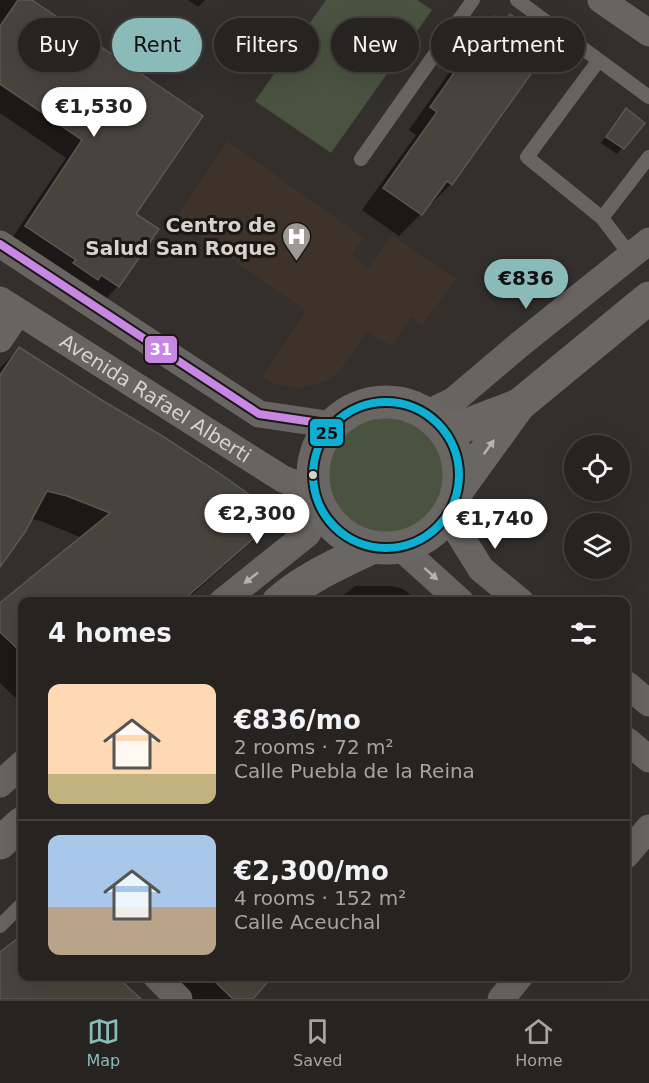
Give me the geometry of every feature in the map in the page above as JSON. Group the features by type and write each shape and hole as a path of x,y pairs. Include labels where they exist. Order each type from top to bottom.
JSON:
{"street":[{"path":"601,0 649,33"},
{"path":"0,244 259,414 333,425"},
{"path":"436,423 453,401 640,248"},
{"path":"289,597 339,563 386,547 419,541 435,530 519,405 649,298"},
{"path":"0,339 9,306"},
{"name":"Avenida Rafael Alberti","path":"9,306 283,479 322,508"},
{"path":"287,597 308,566 322,508 313,467 320,444 333,425 353,410 378,403 403,404 436,423 455,450 460,469 453,502 481,570 515,597"},
{"path":"436,423 519,405"},
{"path":"322,508 344,535 357,543 386,547 454,597"},
{"path":"228,597 307,534 322,508"},
{"path":"630,687 649,703"},
{"path":"630,743 649,759"},
{"path":"0,784 18,768"},
{"path":"0,843 18,827"},
{"path":"630,850 649,828"},
{"path":"161,981 179,999"},
{"path":"501,999 516,981"}],"lane":[{"path":"362,159 473,0"},
{"path":"517,0 649,97"},
{"path":"599,60 527,157 640,248"},
{"path":"602,218 649,157"},
{"path":"0,926 18,908"}],"shaded area":[{"name":"Centro de Salud San Roque","path":"227,141 364,238 352,255 368,268 392,235 456,279 422,325 411,317 391,346 367,331 341,369 333,378 323,382 300,388 277,385 262,377 306,311 175,220"}],"green space":[{"path":"326,0 417,0 432,10 419,28 419,18 331,18 331,72 388,72 331,153 255,101 275,72 319,72 319,18 313,18"},
{"path":"385,411 408,416 419,421 428,429 436,438 441,449 446,472 441,495 436,506 428,515 419,523 408,528 385,533 362,528 351,523 342,515 334,506 329,495 324,472 329,449 334,438 342,429 351,421 362,416"}],"building":[{"path":"18,0 32,0 59,18 18,18 18,72 100,72 100,46 112,54 112,72 138,72 203,116 136,214 159,229 119,287 101,275 98,280 73,263 76,260 25,226 82,140 0,84 0,26"},
{"path":"455,72 532,72 452,185 447,181 422,215 383,188 437,112 430,107"},
{"path":"626,108 645,123 624,149 606,137"},
{"path":"19,347 164,437 279,516 187,597 18,597 18,649 0,632 0,603 110,513 67,496 47,491 25,532 0,567 0,375"},
{"path":"18,938 18,981 121,981 141,999 0,999 0,952"},
{"path":"214,981 269,981 253,999 233,999"}],"transit line":[{"name":"31","path":"0,244 259,414 333,425"},
{"name":"25","path":"386,402 414,408 438,423 453,447 459,475 453,503 438,527 414,542 386,548 358,542 334,527 319,503 313,475 319,447 334,423 358,408 386,402"}],"place":[{"name":"Centro de Salud San Roque","path":"297,262"}]}
